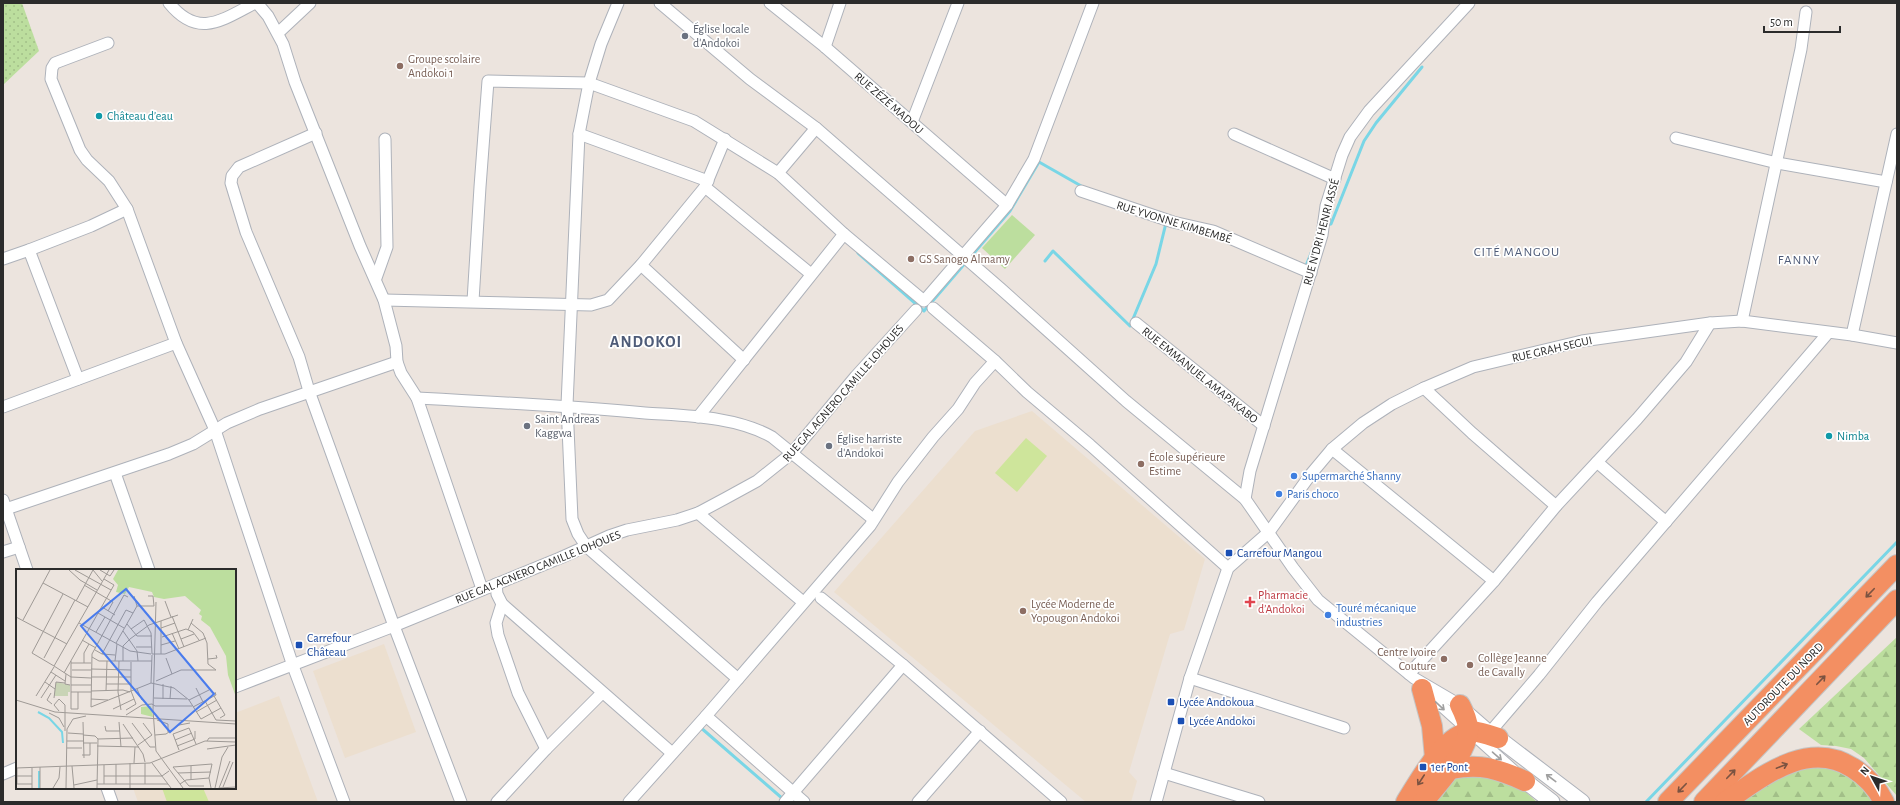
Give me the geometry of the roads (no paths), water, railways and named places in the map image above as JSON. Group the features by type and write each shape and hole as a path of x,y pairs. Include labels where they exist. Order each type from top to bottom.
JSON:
{"highway":[{"name":"AUTOROUTE DU NORD","path":"1668,802 1897,565"},
{"name":"AUTOROUTE DU NORD","path":"1704,802 1897,600"},
{"path":"1415,680 1432,726 1443,763"},
{"path":"1460,705 1465,714 1468,732"},
{"path":"1423,802 1443,763 1448,744 1468,732 1494,735"},
{"path":"1725,802 1774,769 1794,761 1810,758 1827,758 1843,762 1860,772 1873,785 1884,802"},
{"path":"1443,763 1480,766 1499,770 1525,781"},
{"path":"1406,802 1443,763"}],"main road":[{"path":"1494,735 1582,802"},
{"path":"1525,781 1552,802"}],"street":[{"path":"169,3 181,16 187,20 205,24 217,23 256,3 268,16 278,33 360,246 376,278 384,300 396,346 397,362 401,373 417,398 482,589"},
{"path":"278,33 310,3"},
{"path":"660,3 750,79 816,128 1126,401 1245,499 1293,568 1318,600 1415,680 1468,732 1525,781"},
{"name":"RUE ZÉZÉ MADOU","path":"770,3 825,47 1007,205"},
{"path":"825,47 840,3"},
{"path":"912,122 958,3"},
{"path":"929,304 962,257 1007,205 1034,159 1093,3"},
{"name":"RUE N’DRI HENRI ASSÉ","path":"1245,499 1250,471 1322,235 1326,206 1350,137 1361,122 1469,3"},
{"path":"615,4 589,83 579,134 566,405 572,518 576,530 586,546 738,679"},
{"path":"1742,321 1801,49 1806,12"},
{"path":"108,43 55,63 52,68 51,79 80,150 87,160 109,181 127,209 176,343 215,430 293,666 344,802"},
{"path":"473,301 488,81 589,83 694,121 778,173 844,234 995,361 1027,392 1090,445 1228,568 1190,678 1156,802"},
{"path":"778,173 816,128"},
{"path":"316,133 239,167 232,176 231,183 246,232 299,356 309,391 394,626 461,802"},
{"path":"579,134 707,184 811,274"},
{"path":"1234,134 1335,179"},
{"path":"1852,335 1886,182 1894,162 1897,134"},
{"path":"1676,138 1777,163 1886,182"},
{"path":"376,278 387,247 385,139"},
{"path":"384,300 591,305 608,300 642,265 707,184 725,139"},
{"name":"RUE YVONNE KIMBEMBÉ","path":"1081,191 1174,222 1213,231 1311,273"},
{"path":"3,259 91,226 127,209"},
{"path":"698,417 844,234"},
{"path":"29,250 78,379"},
{"path":"642,265 744,360"},
{"name":"RUE GAL AGNERO CAMILLE LOHOUES","path":"236,687 394,626 627,530 677,520 698,513 757,481 792,453 856,376 916,310"},
{"name":"RUE GRAH SEGUI","path":"1228,568 1269,532 1311,474 1332,449 1363,423 1392,404 1424,388 1473,367 1582,341 1710,323 1742,321 1852,335 1897,343"},
{"name":"RUE EMMANUEL AMAPAKABO","path":"1136,323 1264,426"},
{"path":"1415,680 1556,506 1637,419 1686,362 1710,323"},
{"path":"1415,680 1460,705 1494,735 1597,602 1828,333"},
{"path":"3,407 176,343"},
{"path":"629,802 706,716 870,526 873,519 898,482 995,361"},
{"path":"27,569 18,547 5,504 115,473 169,454 193,444 215,430 243,416 309,391 397,362"},
{"path":"1424,388 1472,433 1556,506"},
{"path":"417,398 566,405 698,417 758,428 772,437 873,519"},
{"path":"1332,449 1494,581"},
{"path":"1596,462 1666,522"},
{"path":"115,473 149,569"},
{"path":"698,513 803,602"},
{"path":"3,552 18,547"},
{"path":"496,584 497,594 502,604 672,753"},
{"path":"821,598 903,665 980,732 1054,800"},
{"path":"502,604 496,623 498,635 518,693 546,749"},
{"path":"785,802 903,665"},
{"path":"1190,678 1344,728"},
{"path":"497,802 546,749 602,693"},
{"path":"706,716 804,802"},
{"path":"918,802 980,732"},
{"path":"3,774 16,768"},
{"path":"1164,773 1259,802"},
{"path":"107,789 112,802"}],"waterway":[{"path":"1326,225 1331,224 1364,141 1376,123 1422,67"},
{"path":"858,253 924,311 1010,211 1039,162 1083,187"},
{"path":"1045,261 1053,251 1130,326 1156,264 1166,223"},
{"path":"1305,268 1312,251"},
{"path":"1646,802 1897,542"},
{"path":"700,727 783,799"}],"place":[{"name":"Église locale d'Andokoi","path":"685,36"},
{"name":"Groupe scolaire Andokoi 1","path":"400,66"},
{"name":"Château d’eau","path":"99,116"},
{"name":"GS Sanogo Almamy","path":"911,259"},
{"name":"Saint Andreas Kaggwa","path":"527,426"},
{"name":"Nimba","path":"1829,436"},
{"name":"Église harriste d'Andokoi","path":"829,446"},
{"name":"École supérieure Estime","path":"1141,464"},
{"name":"Supermarché Shanny","path":"1294,476"},
{"name":"Paris choco","path":"1279,494"},
{"name":"Carrefour Mangou","path":"1229,553"},
{"name":"Pharmacie d’Andokoi","path":"1250,602"},
{"name":"Lycée Moderne de Yopougon Andokoi","path":"1023,611"},
{"name":"Touré mécanique industries","path":"1328,615"},
{"name":"Carrefour Château","path":"299,645"},
{"name":"Centre Ivoire Couture","path":"1444,659"},
{"name":"Collège Jeanne de Cavally","path":"1470,665"},
{"name":"Lycée Andokoua","path":"1171,702"},
{"name":"Lycée Andokoi","path":"1181,721"},
{"name":"1er Pont","path":"1423,767"}],"district":[{"name":"CITÉ MANGOU","path":"1517,252"},
{"name":"FANNY","path":"1799,260"},
{"name":"ANDOKOI","path":"646,342"}]}
